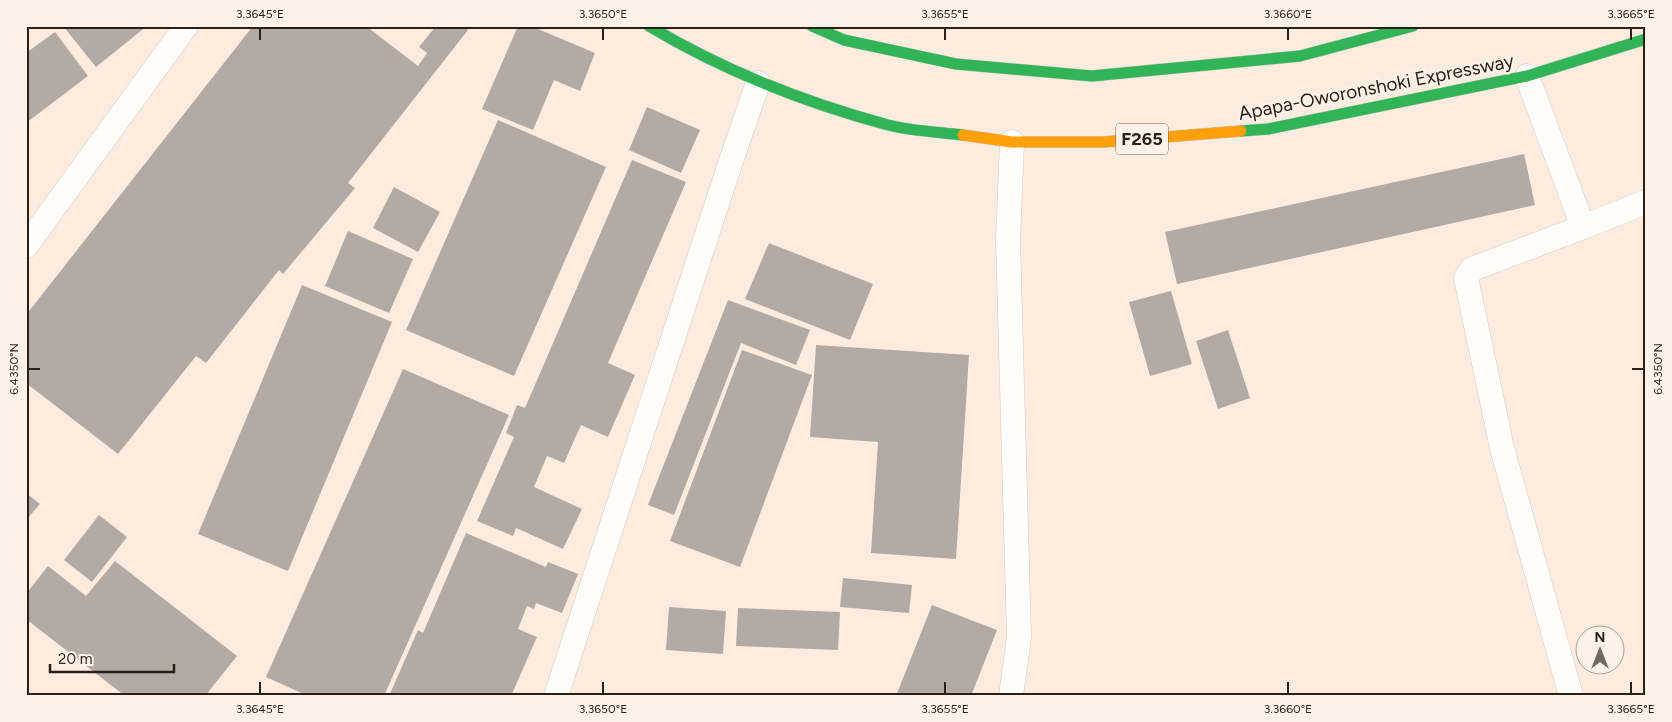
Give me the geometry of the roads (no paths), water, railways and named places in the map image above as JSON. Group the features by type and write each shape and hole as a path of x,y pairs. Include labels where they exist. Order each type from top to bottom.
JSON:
{"main road":[{"name":"Apapa-Oworonshoki Expressway","path":"649,26 694,53 758,83 889,125 1012,142 1103,142 1268,129 1527,76 1646,39"},
{"path":"812,26 844,40 956,64 1092,76 1300,56 1413,26"}],"lane":[{"path":"26,246 186,26"},
{"path":"1527,76 1583,227"},
{"path":"556,696 758,83"},
{"path":"1011,696 1020,637 1008,240 1012,142"},
{"path":"1571,696 1502,448 1466,278 1472,269 1646,202"}]}
